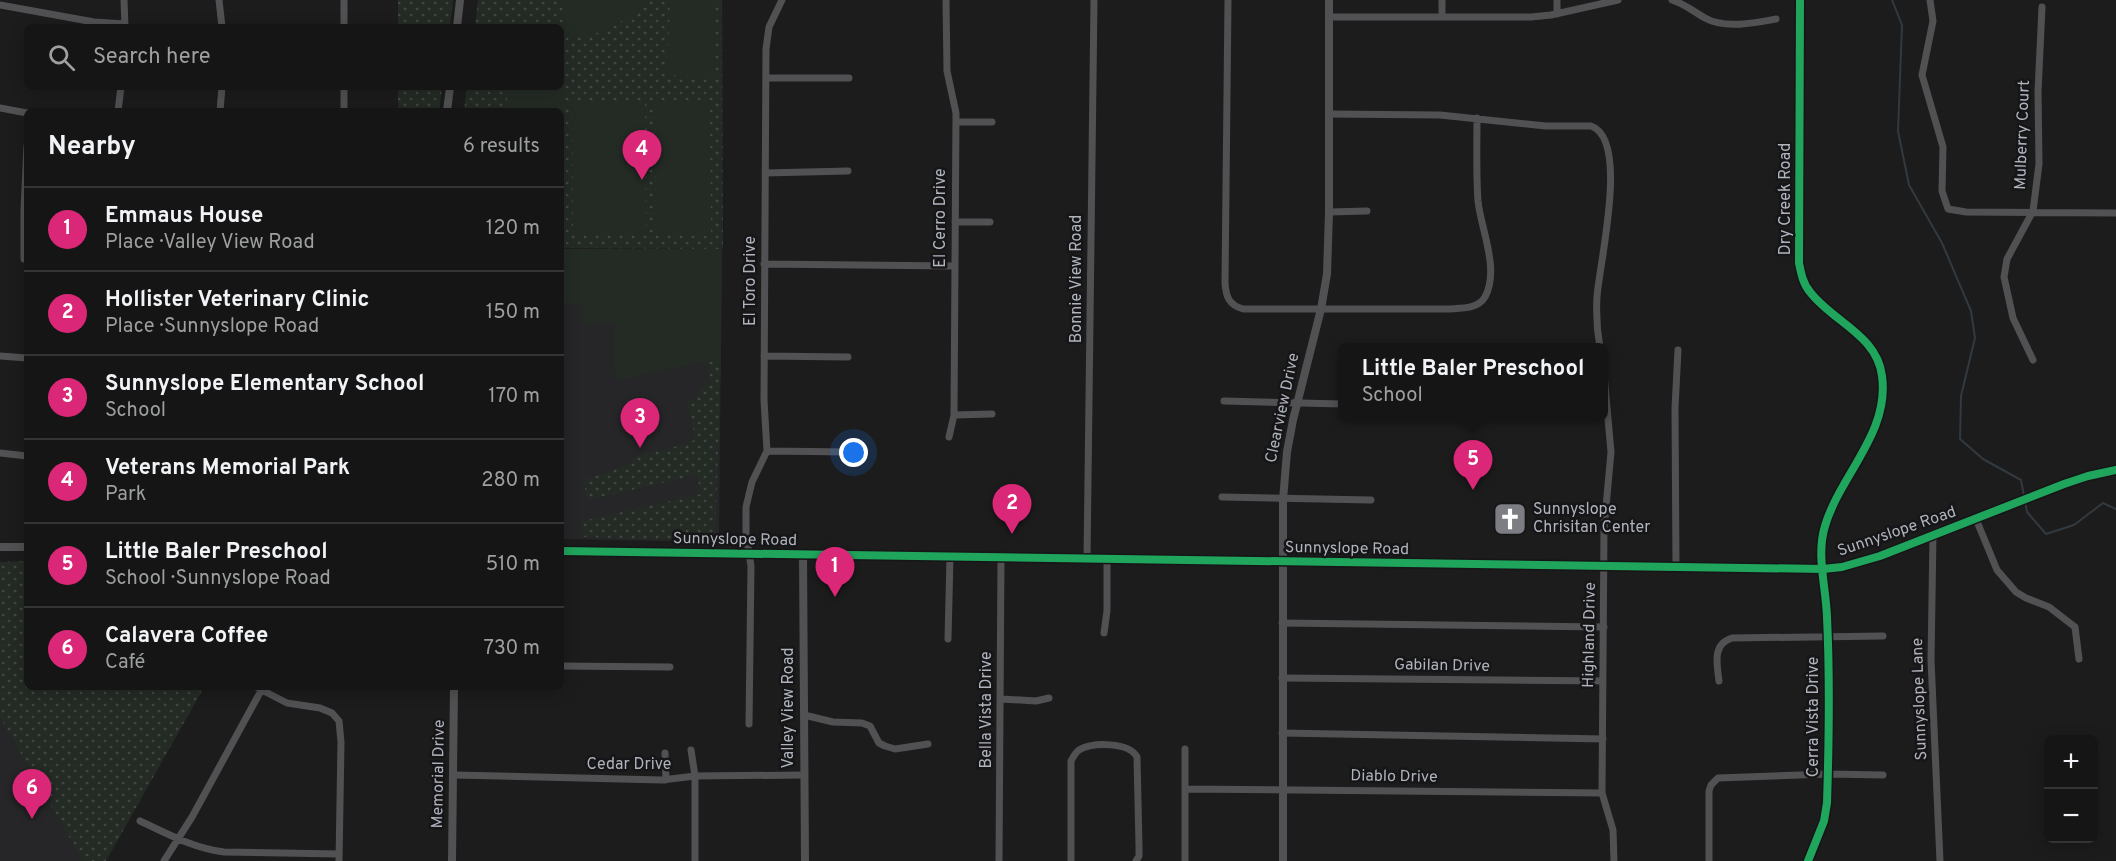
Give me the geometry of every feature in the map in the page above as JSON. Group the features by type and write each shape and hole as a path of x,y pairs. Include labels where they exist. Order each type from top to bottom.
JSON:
{"street":[{"path":"124,0 125,24"},
{"path":"219,0 222,24"},
{"path":"344,0 344,24"},
{"path":"457,24 460,0"},
{"name":"El Toro Drive","path":"749,724 749,556 746,518 748,494 767,451 764,427 766,49 769,27 782,0"},
{"name":"El Cerro Drive","path":"946,0 947,64 956,122 954,416 949,437"},
{"name":"Bonnie View Road","path":"1087,559 1094,0"},
{"path":"1228,0 1225,283 1229,300 1236,307 1243,309 1447,309 1478,304 1488,289 1490,262 1478,199 1477,118"},
{"name":"Clearview Drive","path":"1283,861 1281,561 1283,500 1287,452 1321,309 1327,274 1329,0"},
{"path":"1442,0 1442,17"},
{"path":"1557,0 1557,14"},
{"path":"1329,17 1531,17 1557,14 1618,0"},
{"path":"1672,0 1688,6 1711,21 1720,23 1752,23 1776,19"},
{"name":"Dry Creek Road","path":"1800,0 1799,242 1801,270 1809,291 1828,310 1860,335 1870,348 1881,368 1883,391 1879,419 1840,490 1826,521 1821,540 1822,569"},
{"path":"1930,0 1933,21 1922,75 1943,147 1942,191 1948,209 1966,212 2116,213"},
{"path":"0,5 110,24"},
{"name":"Mulberry Court","path":"2033,360 2013,318 2004,277 2007,259 2033,211 2039,164 2038,92 2042,7"},
{"path":"766,78 849,78"},
{"path":"118,108 121,90"},
{"path":"220,108 222,90"},
{"path":"344,90 344,108"},
{"path":"447,108 450,90"},
{"path":"0,108 24,112"},
{"path":"1329,114 1440,115 1523,124 1597,128 1604,135 1611,168 1609,204 1597,298 1600,343"},
{"path":"956,122 992,122"},
{"path":"765,172 848,171"},
{"path":"24,210 24,259"},
{"path":"1329,212 1367,211"},
{"path":"955,222 990,222"},
{"path":"764,264 954,266"},
{"path":"1676,567 1675,408 1678,350"},
{"path":"0,356 24,358"},
{"path":"764,356 848,357"},
{"path":"1224,401 1338,404"},
{"path":"954,416 992,414"},
{"name":"Highland Drive","path":"1608,419 1611,452 1605,512 1602,793 1613,830 1614,861"},
{"path":"767,451 851,452"},
{"path":"0,453 24,456"},
{"name":"Sunnyslope Road","path":"564,551 749,556 1822,569 1858,563 2088,476 2116,471"},
{"path":"1222,497 1371,500"},
{"path":"1976,519 1997,570 2016,592 2049,607 2075,627 2079,659"},
{"name":"Sunnyslope Lane","path":"1933,535 1931,660 1940,861"},
{"path":"0,547 24,547"},
{"name":"Valley View Road","path":"803,555 805,861"},
{"path":"948,639 950,557"},
{"name":"Bella Vista Drive","path":"999,861 1000,558"},
{"path":"1104,633 1107,611 1107,559"},
{"name":"Cerra Vista Drive","path":"1811,860 1824,822 1828,774 1828,637 1822,569"},
{"path":"1282,623 1604,627"},
{"path":"1719,681 1716,655 1720,645 1727,640 1883,636"},
{"path":"564,666 670,668"},
{"name":"Gabilan Drive","path":"1282,678 1602,681"},
{"path":"164,861 192,817 260,690"},
{"path":"140,821 205,850 339,858 341,742 339,721 332,713 320,708 287,703 264,690"},
{"name":"Memorial Drive","path":"452,861 455,775 454,690"},
{"path":"1001,699 1036,701 1049,698"},
{"path":"804,716 833,722 862,723 870,726 879,743 895,749 928,744"},
{"path":"1282,733 1603,739"},
{"path":"1071,861 1071,761 1083,748 1101,745 1127,748 1137,757 1139,856 1136,861"},
{"path":"1185,749 1185,861"},
{"path":"691,750 695,776 695,861"},
{"path":"665,753 666,780"},
{"name":"Cedar Drive","path":"455,775 666,780 695,776 804,775"},
{"path":"1709,861 1708,799 1709,790 1714,781 1723,777 1883,775"},
{"name":"Diablo Drive","path":"1185,789 1602,793"}],"shaded area":[{"path":"398,0 453,0 450,24 398,24"},
{"path":"478,0 722,0 723,249 564,248 564,108 464,108 467,90 564,90 564,24 475,24"},
{"path":"563,0 648,0 646,5 605,32 566,36"},
{"path":"670,0 716,0 714,77 667,75"},
{"path":"565,88 566,244 564,244 564,108 507,108 507,90 564,90"},
{"path":"398,90 442,90 439,108 398,108"},
{"path":"656,100 710,100 711,236 656,235"},
{"path":"572,101 645,101 646,235 573,234"},
{"path":"564,249 722,249 719,542 564,539"},
{"path":"564,249 722,249 721,358 618,380 615,368 615,323 584,323 584,304 564,303"},
{"path":"721,358 715,541 583,537 583,521 701,494 697,475 588,500 583,480 626,466 636,456 693,441 694,432 687,402 698,396 700,388 712,385 704,360"},
{"path":"24,561 24,690 202,690 106,861 83,861 0,717 0,562"},
{"path":"0,716 84,861 0,861"}],"waterway":[{"path":"1892,0 1902,25 1898,131 1909,185 1942,243 1971,311 1975,338 1961,396 1960,439 1983,459 2021,480 2024,496"},
{"path":"2025,501 2027,512 2046,534 2074,525 2103,503 2116,509"}],"cycle path":[{"path":"1800,0 1799,263 1804,282 1810,292 1819,303 1863,339 1872,350 1882,376 1879,416 1862,453 1832,507 1822,537 1821,560 1829,663 1827,803 1824,821 1808,861"},
{"path":"564,551 1823,569 1842,567 1880,556 2064,484 2116,470"}],"place":[{"name":"Veterans Memorial Park","path":"642,180"},
{"name":"Sunnyslope Elementary School","path":"640,448"},
{"name":"Little Baler Preschool","path":"1473,490"},
{"name":"Sunnyslope Chrisitan Center","path":"1510,519"},
{"name":"Hollister Veterinary Clinic","path":"1012,534"},
{"name":"Emmaus House","path":"835,597"},
{"name":"Calavera Coffee","path":"32,819"}]}
